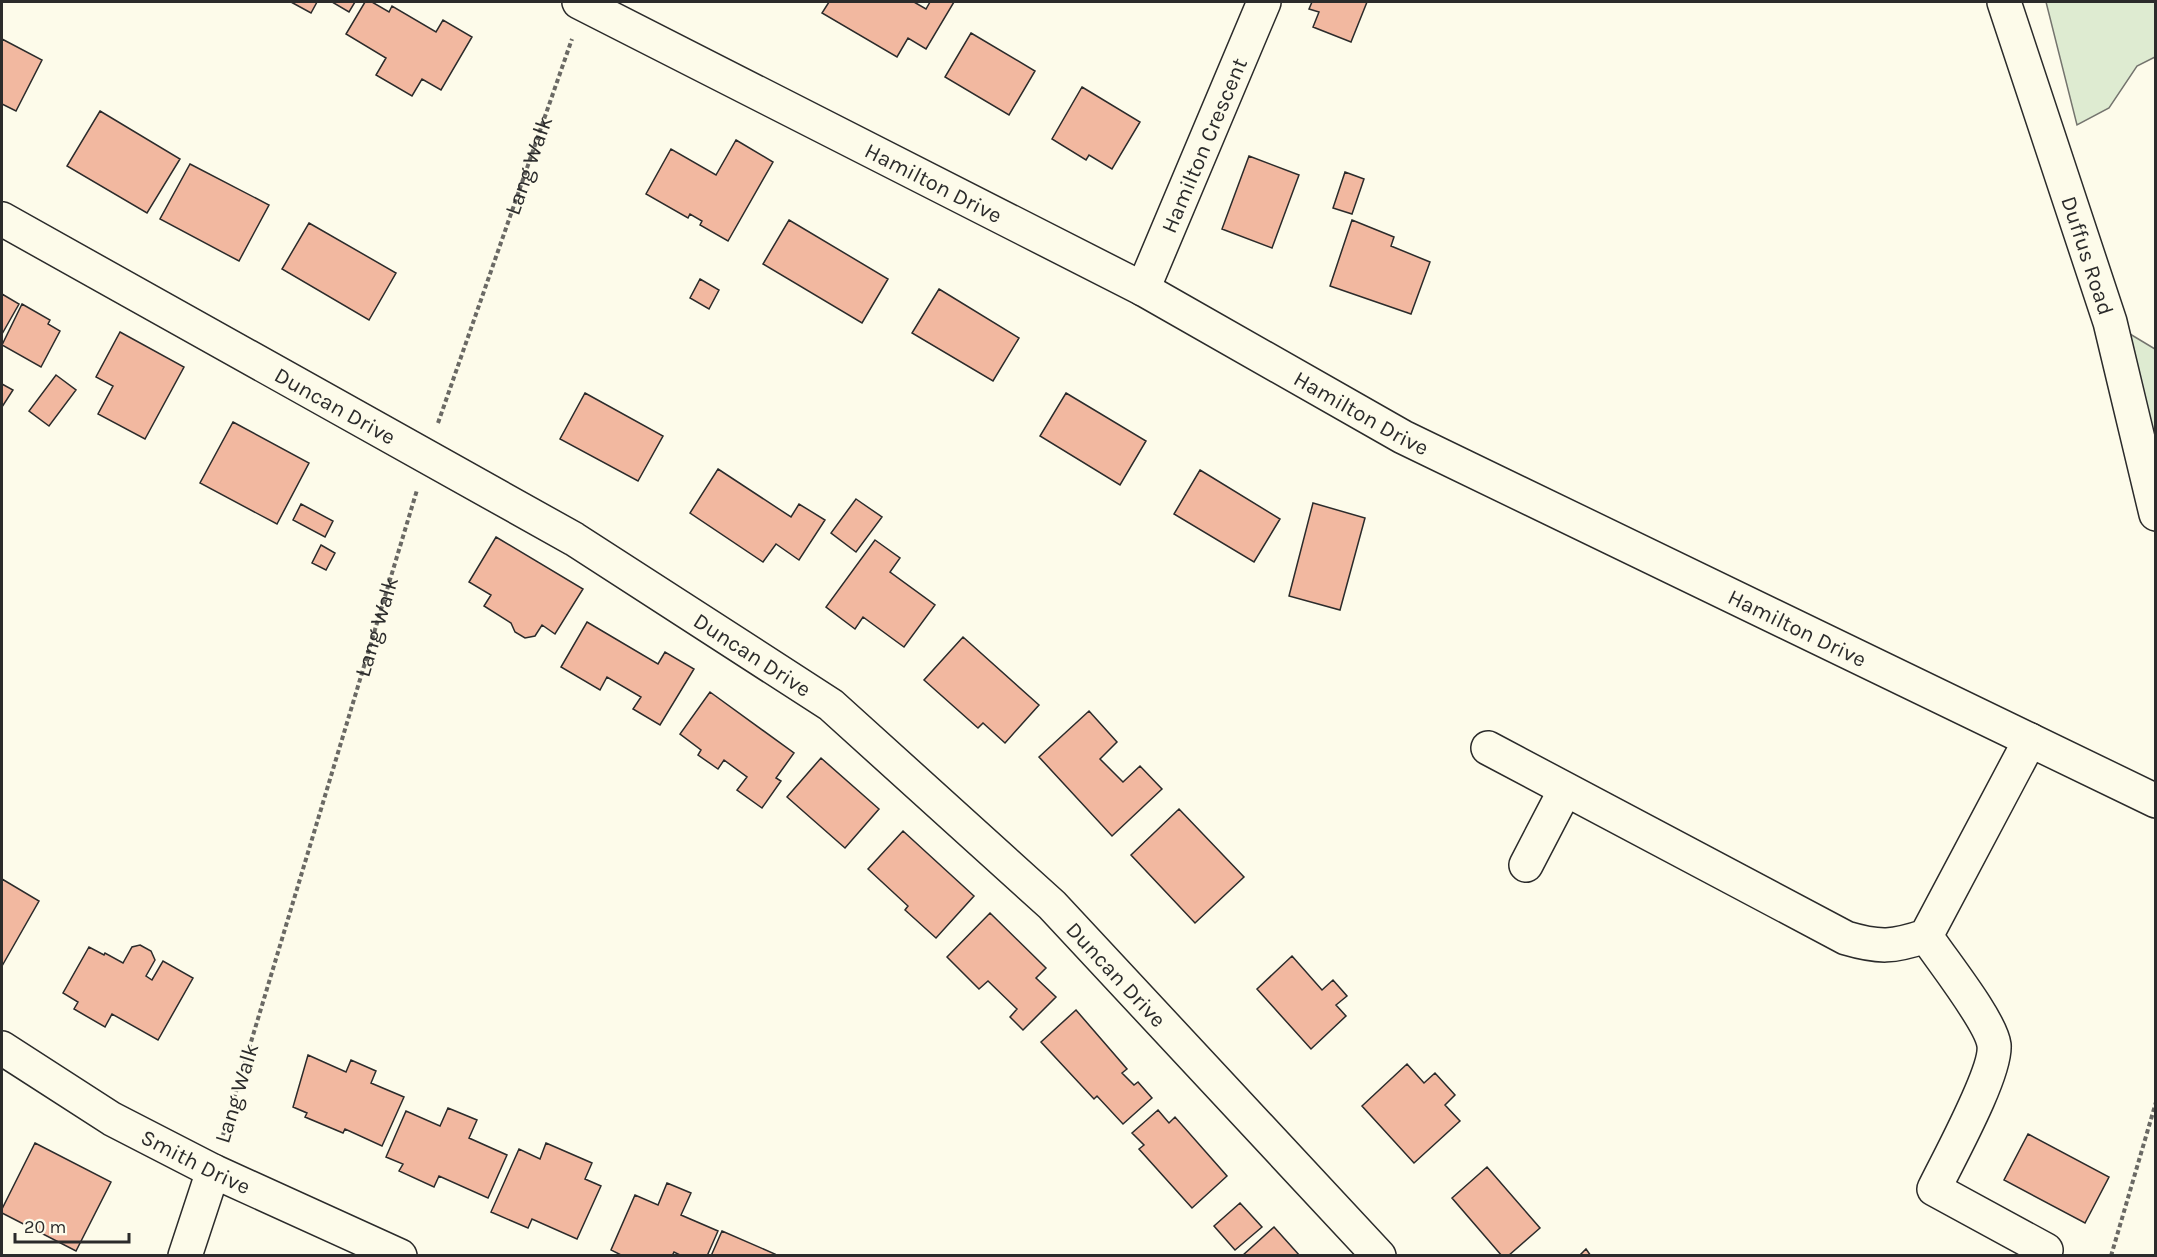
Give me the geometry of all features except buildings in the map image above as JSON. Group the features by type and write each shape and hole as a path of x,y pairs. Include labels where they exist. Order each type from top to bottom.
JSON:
{"street":[{"name":"Hamilton Crescent","path":"1143,289 1264,2"},
{"name":"Duffus Road","path":"2004,2 2110,322 2156,514"},
{"name":"Hamilton Drive","path":"581,3 1143,289 1402,437 2156,801"},
{"name":"Duncan Drive","path":"2,219 574,539 831,705 1052,905 1379,1256"},
{"path":"1488,748 1846,938 1871,946 1897,945 1926,936 2030,740"},
{"path":"1526,865 1565,790"},
{"path":"1926,936 1985,1020 1994,1045 1990,1070 1934,1188 2046,1250"},
{"name":"Smith Drive","path":"2,1048 112,1119 213,1171 400,1256"},
{"name":"Lang Walk","path":"185,1256 213,1171"}],"path":[{"name":"Lang Walk","path":"213,1171 427,458 581,3"},
{"path":"2111,1256 2156,1102"}],"green space":[{"path":"2046,2 2155,2 2155,57 2137,66 2109,108 2077,125"},
{"path":"2110,322 2155,349 2155,514"}]}
